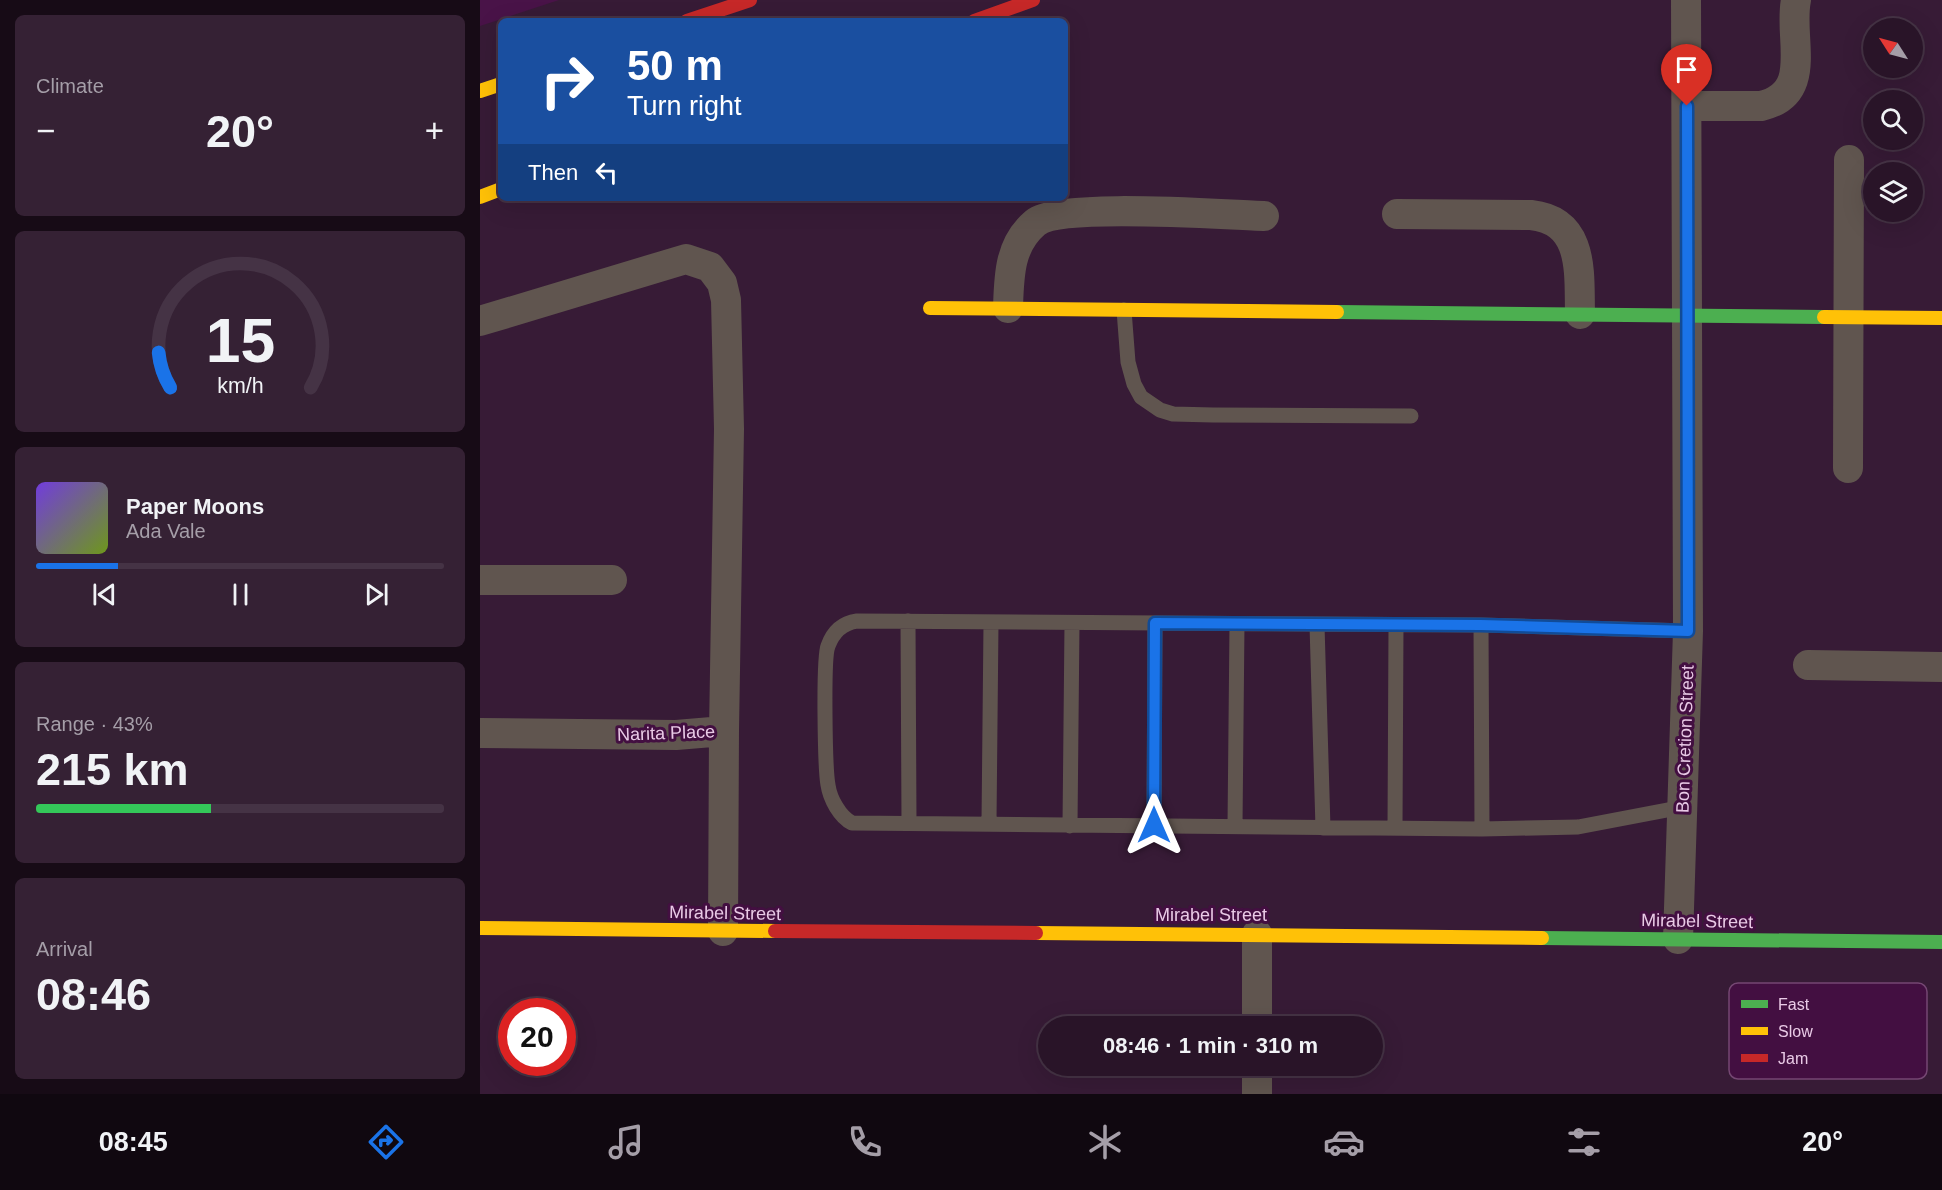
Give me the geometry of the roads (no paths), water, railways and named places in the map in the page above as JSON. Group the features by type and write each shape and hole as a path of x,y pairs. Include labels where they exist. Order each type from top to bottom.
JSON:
{"street":[{"path":"696,18 750,0"},
{"path":"982,18 1033,0"},
{"name":"Bon Cretion Street","path":"1678,939 1688,631 1686,0"},
{"path":"1687,106 1761,106 1772,104 1786,94 1796,71 1796,0"},
{"path":"480,91 498,85"},
{"path":"1848,468 1849,160"},
{"path":"480,197 498,190"},
{"path":"1008,308 1010,272 1015,253 1030,228 1045,217 1077,211 1264,216"},
{"path":"1397,214 1532,215 1549,219 1569,235 1576,251 1580,314"},
{"path":"480,321 686,259 704,263 717,274 726,300 729,429 724,731"},
{"path":"930,308 1942,318"},
{"path":"480,580 496,578 612,580"},
{"path":"1808,665 1942,667"},
{"name":"Narita Place","path":"480,733 676,735 724,731 723,931"},
{"name":"Mirabel Street","path":"480,928 1942,942"},
{"path":"1257,934 1257,1016"},
{"path":"1257,1076 1257,1094"}],"lane":[{"path":"1124,310 1128,362 1134,384 1141,397 1160,411 1173,414 1213,415 1411,416"},
{"path":"908,621 909,822"},
{"path":"1683,807 1578,827 1482,829 1070,826 989,822 852,823 841,815 828,785 826,653 836,632 848,622 1481,625 1688,631"},
{"path":"1070,826 1072,622"},
{"path":"989,822 991,623"},
{"path":"1154,825 1155,623"},
{"path":"1235,826 1237,624"},
{"path":"1317,625 1323,828"},
{"path":"1481,625 1482,829"},
{"path":"1395,828 1396,626"}]}
